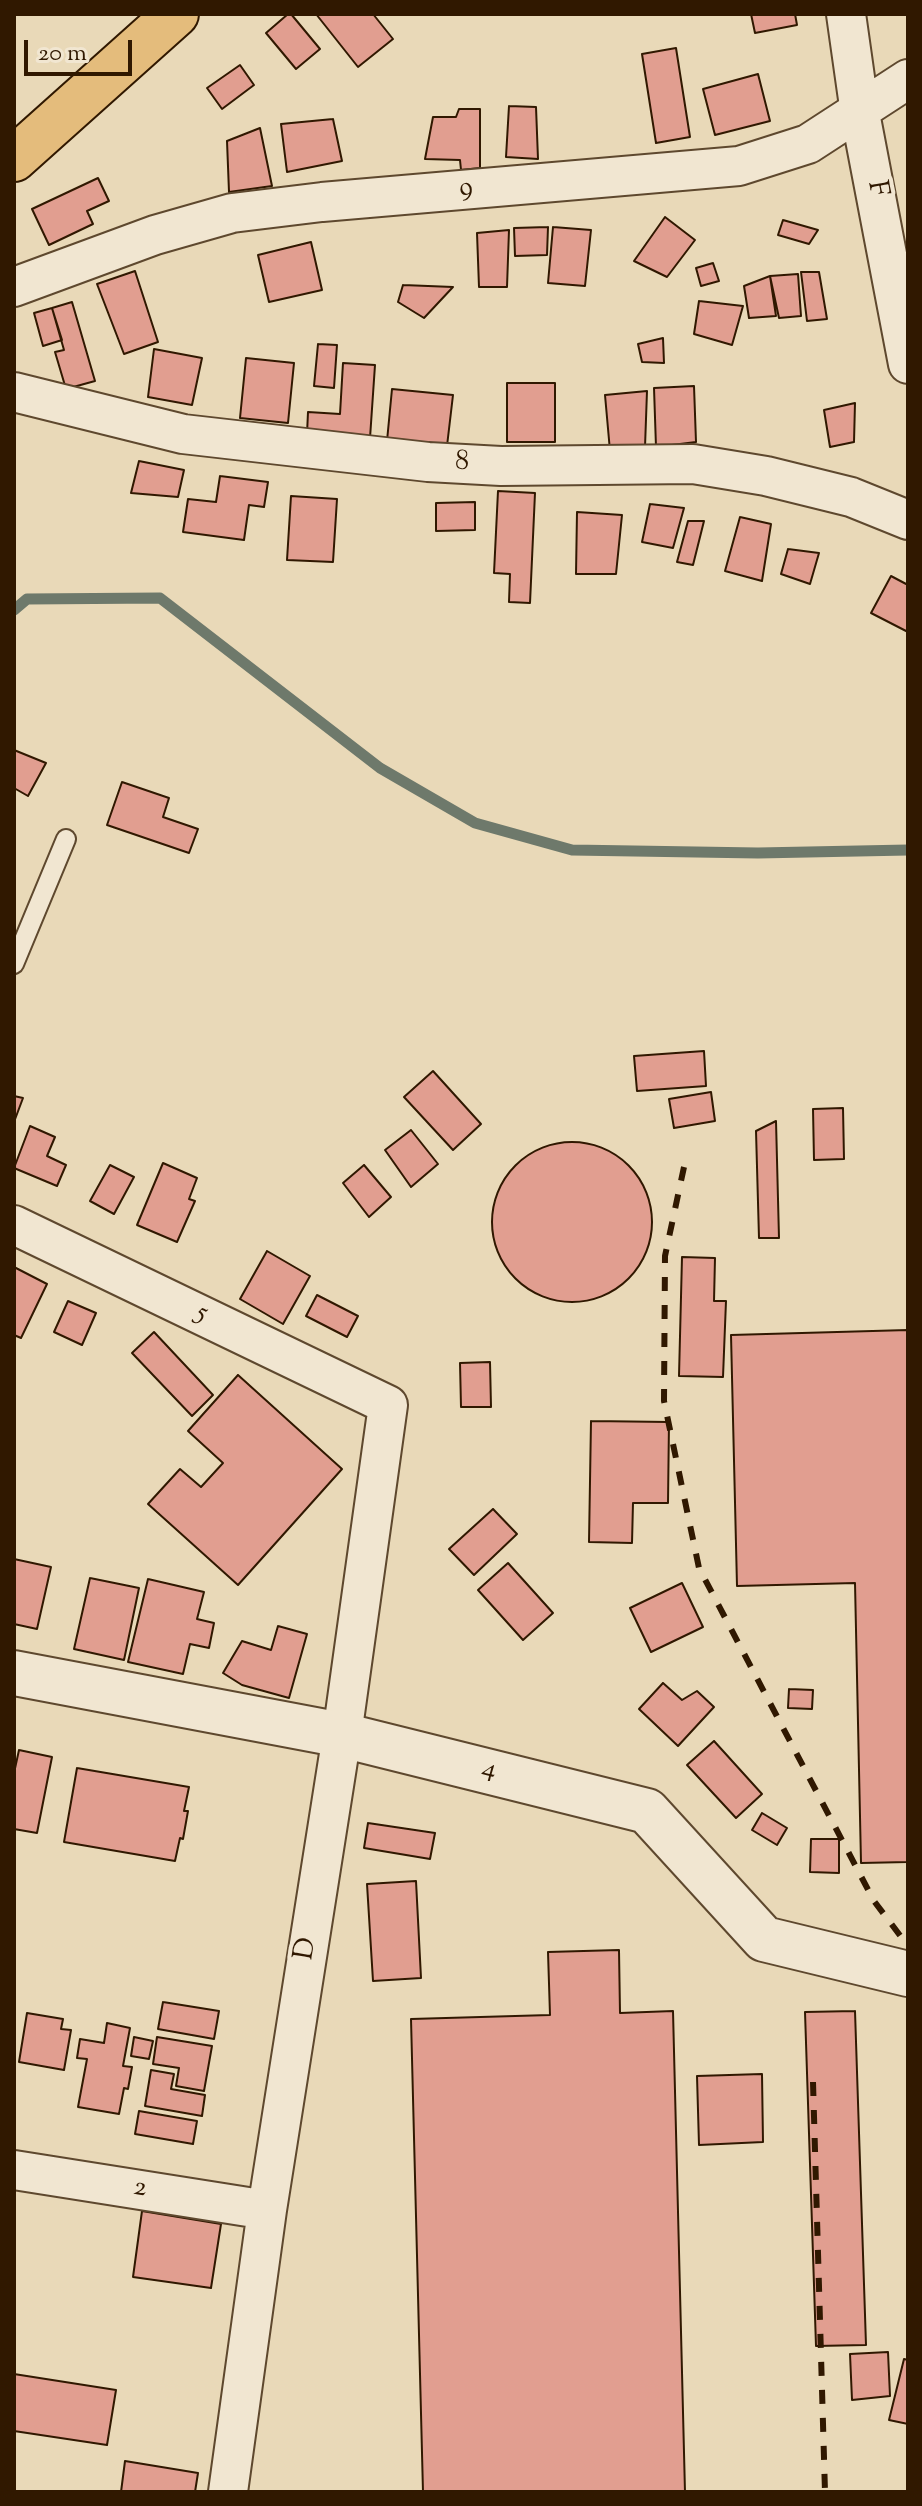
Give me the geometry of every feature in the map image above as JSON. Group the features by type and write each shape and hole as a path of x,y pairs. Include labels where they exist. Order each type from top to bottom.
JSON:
{"main road":[{"path":"14,159 176,14"}],"street":[{"name":"F","path":"846,14 860,113 908,364"},
{"name":"9","path":"14,287 155,235 232,213 322,202 739,166 808,144 908,79"},
{"name":"8","path":"14,392 183,434 428,462 501,466 693,464 766,476 851,497 908,520"},
{"name":"5","path":"14,1225 388,1405"},
{"name":"D","path":"228,2492 267,2210 342,1735 388,1405"},
{"name":"4","path":"14,1673 342,1735 647,1811 764,1939 908,1974"},
{"name":"2","path":"14,2170 267,2210"}],"lane":[{"path":"14,964 66,839"}],"building":[{"path":"288,14 320,49 296,69 266,33"},
{"path":"316,14 373,14 393,39 358,67"},
{"path":"751,14 795,14 797,25 755,33"},
{"path":"676,48 690,137 656,143 642,54"},
{"path":"240,65 254,85 222,109 207,88"},
{"path":"758,74 770,121 715,135 703,89"},
{"path":"509,106 536,107 538,159 506,157"},
{"path":"459,109 480,109 480,168 461,170 460,160 425,159 433,117 456,117"},
{"path":"333,119 342,161 287,172 281,124"},
{"path":"260,128 272,186 229,192 227,141"},
{"path":"98,178 109,201 87,211 93,224 49,245 32,209"},
{"path":"665,217 695,240 667,277 634,261"},
{"path":"783,220 818,230 809,244 778,235"},
{"path":"548,227 547,255 515,256 514,228"},
{"path":"553,227 591,230 585,286 548,283"},
{"path":"509,230 507,287 479,287 477,233"},
{"path":"311,242 322,290 269,302 258,255"},
{"path":"713,263 719,281 701,286 696,268"},
{"path":"135,271 158,342 124,354 97,284"},
{"path":"801,272 819,272 827,319 807,321"},
{"path":"798,274 801,316 779,318 770,276"},
{"path":"770,276 776,316 749,318 744,286"},
{"path":"403,285 453,287 424,318 398,302"},
{"path":"699,301 743,306 732,345 694,334"},
{"path":"72,302 95,381 66,389 55,352 64,350 52,308"},
{"path":"52,308 62,340 43,346 34,313"},
{"path":"663,338 664,363 642,362 638,344"},
{"path":"318,344 337,345 334,388 314,386"},
{"path":"154,349 202,358 192,405 148,397"},
{"path":"246,358 294,363 288,423 240,418"},
{"path":"343,363 375,365 370,438 307,434 308,412 340,414"},
{"path":"507,383 555,383 555,442 507,442"},
{"path":"694,386 696,442 656,447 654,388"},
{"path":"392,389 453,395 447,446 387,441"},
{"path":"647,391 645,447 610,451 605,395"},
{"path":"855,403 854,442 830,447 824,410"},
{"path":"139,461 184,470 178,497 131,493"},
{"path":"220,476 268,482 264,507 249,505 244,540 183,532 188,499 216,502"},
{"path":"498,491 535,493 530,603 509,602 510,574 494,573"},
{"path":"291,496 337,499 333,562 287,560"},
{"path":"475,502 475,530 436,531 436,503"},
{"path":"650,504 684,508 673,548 642,542"},
{"path":"577,512 622,515 616,574 576,574"},
{"path":"740,517 771,524 762,581 725,571"},
{"path":"688,521 704,521 693,565 677,562"},
{"path":"788,549 819,553 810,584 781,574"},
{"path":"891,576 908,585 908,632 871,613"},
{"path":"14,750 46,763 28,796 14,788"},
{"path":"122,782 169,798 163,817 198,829 189,853 107,825"},
{"path":"704,1051 706,1086 637,1091 634,1056"},
{"path":"433,1071 481,1124 453,1150 404,1097"},
{"path":"711,1092 715,1121 674,1128 669,1099"},
{"path":"14,1096 23,1098 14,1122"},
{"path":"843,1108 844,1159 814,1160 813,1109"},
{"path":"776,1121 779,1238 759,1238 756,1131"},
{"path":"30,1126 55,1137 47,1156 66,1165 57,1186 14,1168"},
{"path":"411,1130 438,1164 411,1187 385,1150"},
{"path":"572,1142 603,1148 629,1165 646,1191 652,1222 646,1253 629,1279 603,1296 572,1302 541,1296 515,1279 498,1253 492,1222 498,1191 515,1165 541,1148"},
{"path":"163,1163 197,1178 189,1199 195,1201 177,1242 137,1225"},
{"path":"110,1165 134,1177 114,1214 90,1201"},
{"path":"364,1165 391,1197 369,1217 343,1183"},
{"path":"267,1251 310,1276 283,1324 240,1299"},
{"path":"682,1257 715,1258 714,1301 726,1301 723,1377 679,1376"},
{"path":"14,1267 47,1284 21,1338 14,1335"},
{"path":"317,1295 358,1316 347,1337 306,1316"},
{"path":"68,1301 96,1313 82,1345 54,1332"},
{"path":"908,1330 908,1862 861,1863 855,1583 737,1586 731,1335"},
{"path":"154,1332 213,1395 192,1416 132,1353"},
{"path":"490,1362 491,1407 461,1407 460,1363"},
{"path":"238,1375 342,1469 238,1585 148,1504 180,1469 201,1487 223,1463 188,1431"},
{"path":"591,1421 669,1422 668,1503 633,1503 632,1543 589,1542"},
{"path":"493,1509 517,1534 474,1575 449,1549"},
{"path":"14,1559 51,1567 37,1629 14,1624"},
{"path":"508,1563 553,1613 523,1640 478,1590"},
{"path":"90,1578 139,1588 124,1660 74,1649"},
{"path":"148,1579 204,1592 197,1619 214,1623 209,1648 190,1644 183,1674 128,1662"},
{"path":"682,1583 703,1627 651,1652 630,1608"},
{"path":"278,1626 307,1634 289,1698 242,1685 223,1673 242,1641 271,1650"},
{"path":"663,1683 682,1700 697,1691 714,1707 678,1746 639,1709"},
{"path":"789,1689 813,1690 812,1709 788,1708"},
{"path":"714,1741 762,1794 736,1818 687,1765"},
{"path":"19,1750 52,1757 37,1833 14,1829 14,1773"},
{"path":"77,1768 189,1787 183,1839 180,1838 175,1861 64,1842"},
{"path":"762,1813 787,1828 777,1845 752,1830"},
{"path":"368,1823 435,1833 430,1859 364,1848"},
{"path":"811,1839 839,1839 839,1873 810,1872"},
{"path":"416,1881 421,1978 373,1981 367,1884"},
{"path":"619,1950 620,2013 673,2011 685,2492 423,2492 411,2019 550,2015 548,1952"},
{"path":"163,2002 219,2011 214,2039 158,2029"},
{"path":"855,2011 866,2345 816,2346 805,2012"},
{"path":"27,2013 63,2019 61,2029 71,2030 64,2070 19,2062"},
{"path":"107,2023 130,2028 123,2066 132,2067 119,2114 78,2107 87,2059 77,2058 80,2039 104,2043"},
{"path":"134,2037 153,2041 149,2059 131,2056"},
{"path":"157,2037 212,2046 204,2091 176,2086 179,2068 153,2064"},
{"path":"151,2070 174,2074 171,2089 205,2095 202,2116 145,2106"},
{"path":"762,2074 763,2142 699,2145 697,2076"},
{"path":"139,2111 197,2121 193,2144 135,2134"},
{"path":"142,2211 221,2224 211,2288 133,2277"},
{"path":"888,2352 890,2396 852,2400 850,2354"},
{"path":"904,2359 908,2360 908,2424 889,2420"},
{"path":"14,2374 116,2390 107,2445 14,2431"},
{"path":"125,2461 198,2473 195,2492 121,2492"}],"waterway":[{"path":"14,610 27,599 160,598 380,768 475,823 572,850 758,853 908,850"}],"railway":[{"path":"684,1167 665,1256 664,1401 699,1568 874,1901 908,1946"},
{"path":"813,2082 825,2492"}]}
